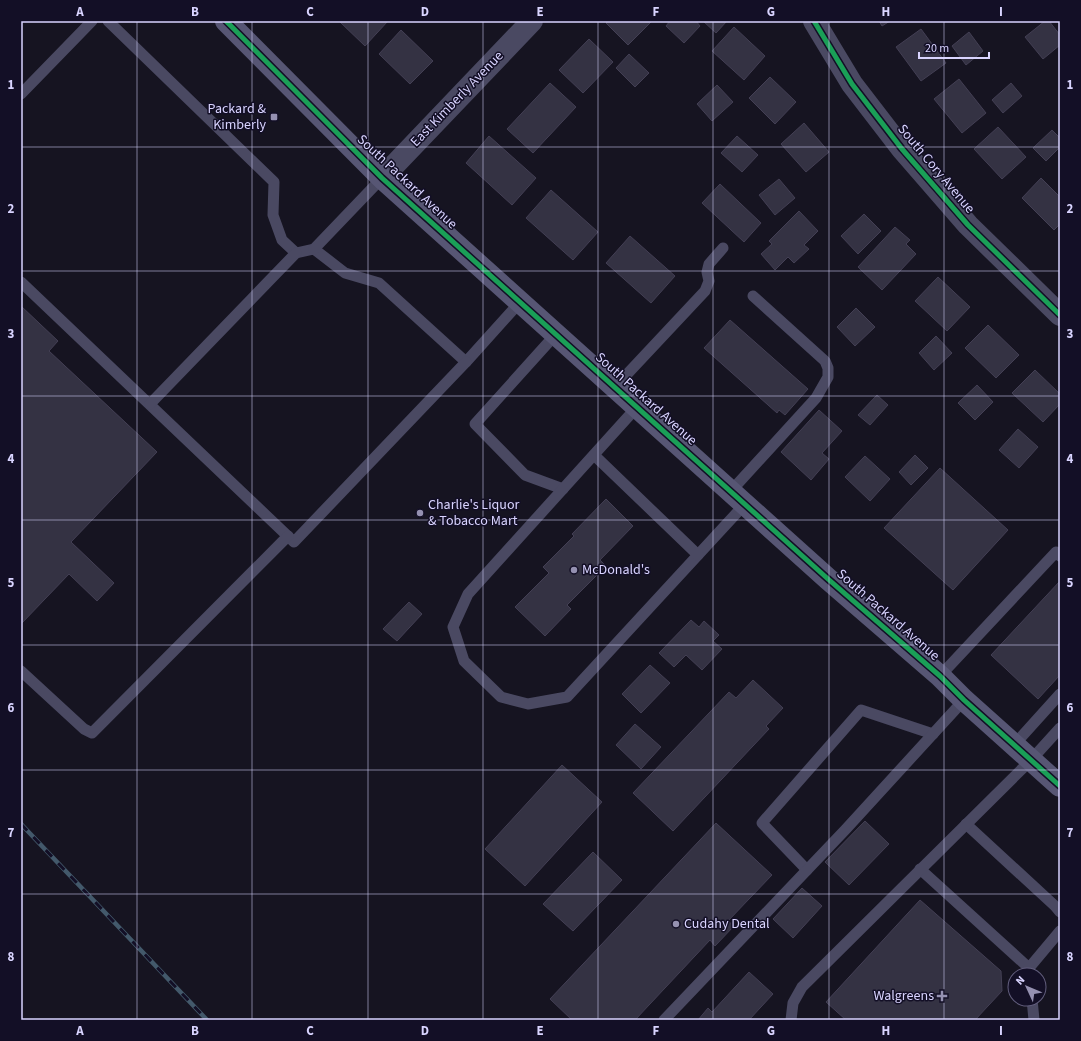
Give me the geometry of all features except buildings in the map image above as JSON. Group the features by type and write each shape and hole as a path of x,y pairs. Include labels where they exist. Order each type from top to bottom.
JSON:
{"street":[{"name":"South Packard Avenue","path":"226,21 382,178 738,498 940,676 964,700 1060,786"},
{"name":"East Kimberly Avenue","path":"382,178 532,21"},
{"name":"South Cory Avenue","path":"814,21 852,84 902,149 968,225 1060,315"}],"lane":[{"path":"21,94 92,21"},
{"path":"108,21 274,182 273,215 282,240 296,253"},
{"path":"150,404 296,253 314,249 382,178"},
{"path":"615,387 705,291 709,281 707,272 709,264 723,248"},
{"path":"314,249 345,273 379,283 466,362"},
{"path":"21,282 294,542 466,362 520,302"},
{"path":"637,407 468,594 453,627 464,661 501,697 528,704 567,697 698,555 738,498 816,398 828,377 828,368 825,361 753,296"},
{"path":"556,334 475,424 524,475 563,489"},
{"path":"594,455 698,555"},
{"path":"21,671 84,729 92,733 288,536"},
{"path":"940,676 1058,554"},
{"path":"1014,745 1060,694"},
{"path":"664,1020 807,870 964,700"},
{"path":"807,870 762,823 861,710 933,734"},
{"path":"791,1020 793,1003 802,987 1031,760 1060,728"},
{"path":"966,824 1060,912"},
{"path":"920,869 1026,967"},
{"path":"1033,967 1060,931"},
{"path":"1033,1007 1034,1020"}],"railway":[{"path":"21,824 207,1020"}],"cycle path":[{"path":"226,21 382,178 828,579 940,676 964,700 1060,786"},
{"path":"814,21 852,84 902,149 968,225 1060,315"}],"place":[{"name":"Packard & Kimberly","path":"274,117"},
{"name":"Charlie's Liquor & Tobacco Mart","path":"420,513"},
{"name":"McDonald's","path":"574,570"},
{"name":"Cudahy Dental","path":"676,924"},
{"name":"Walgreens","path":"942,996"}]}
